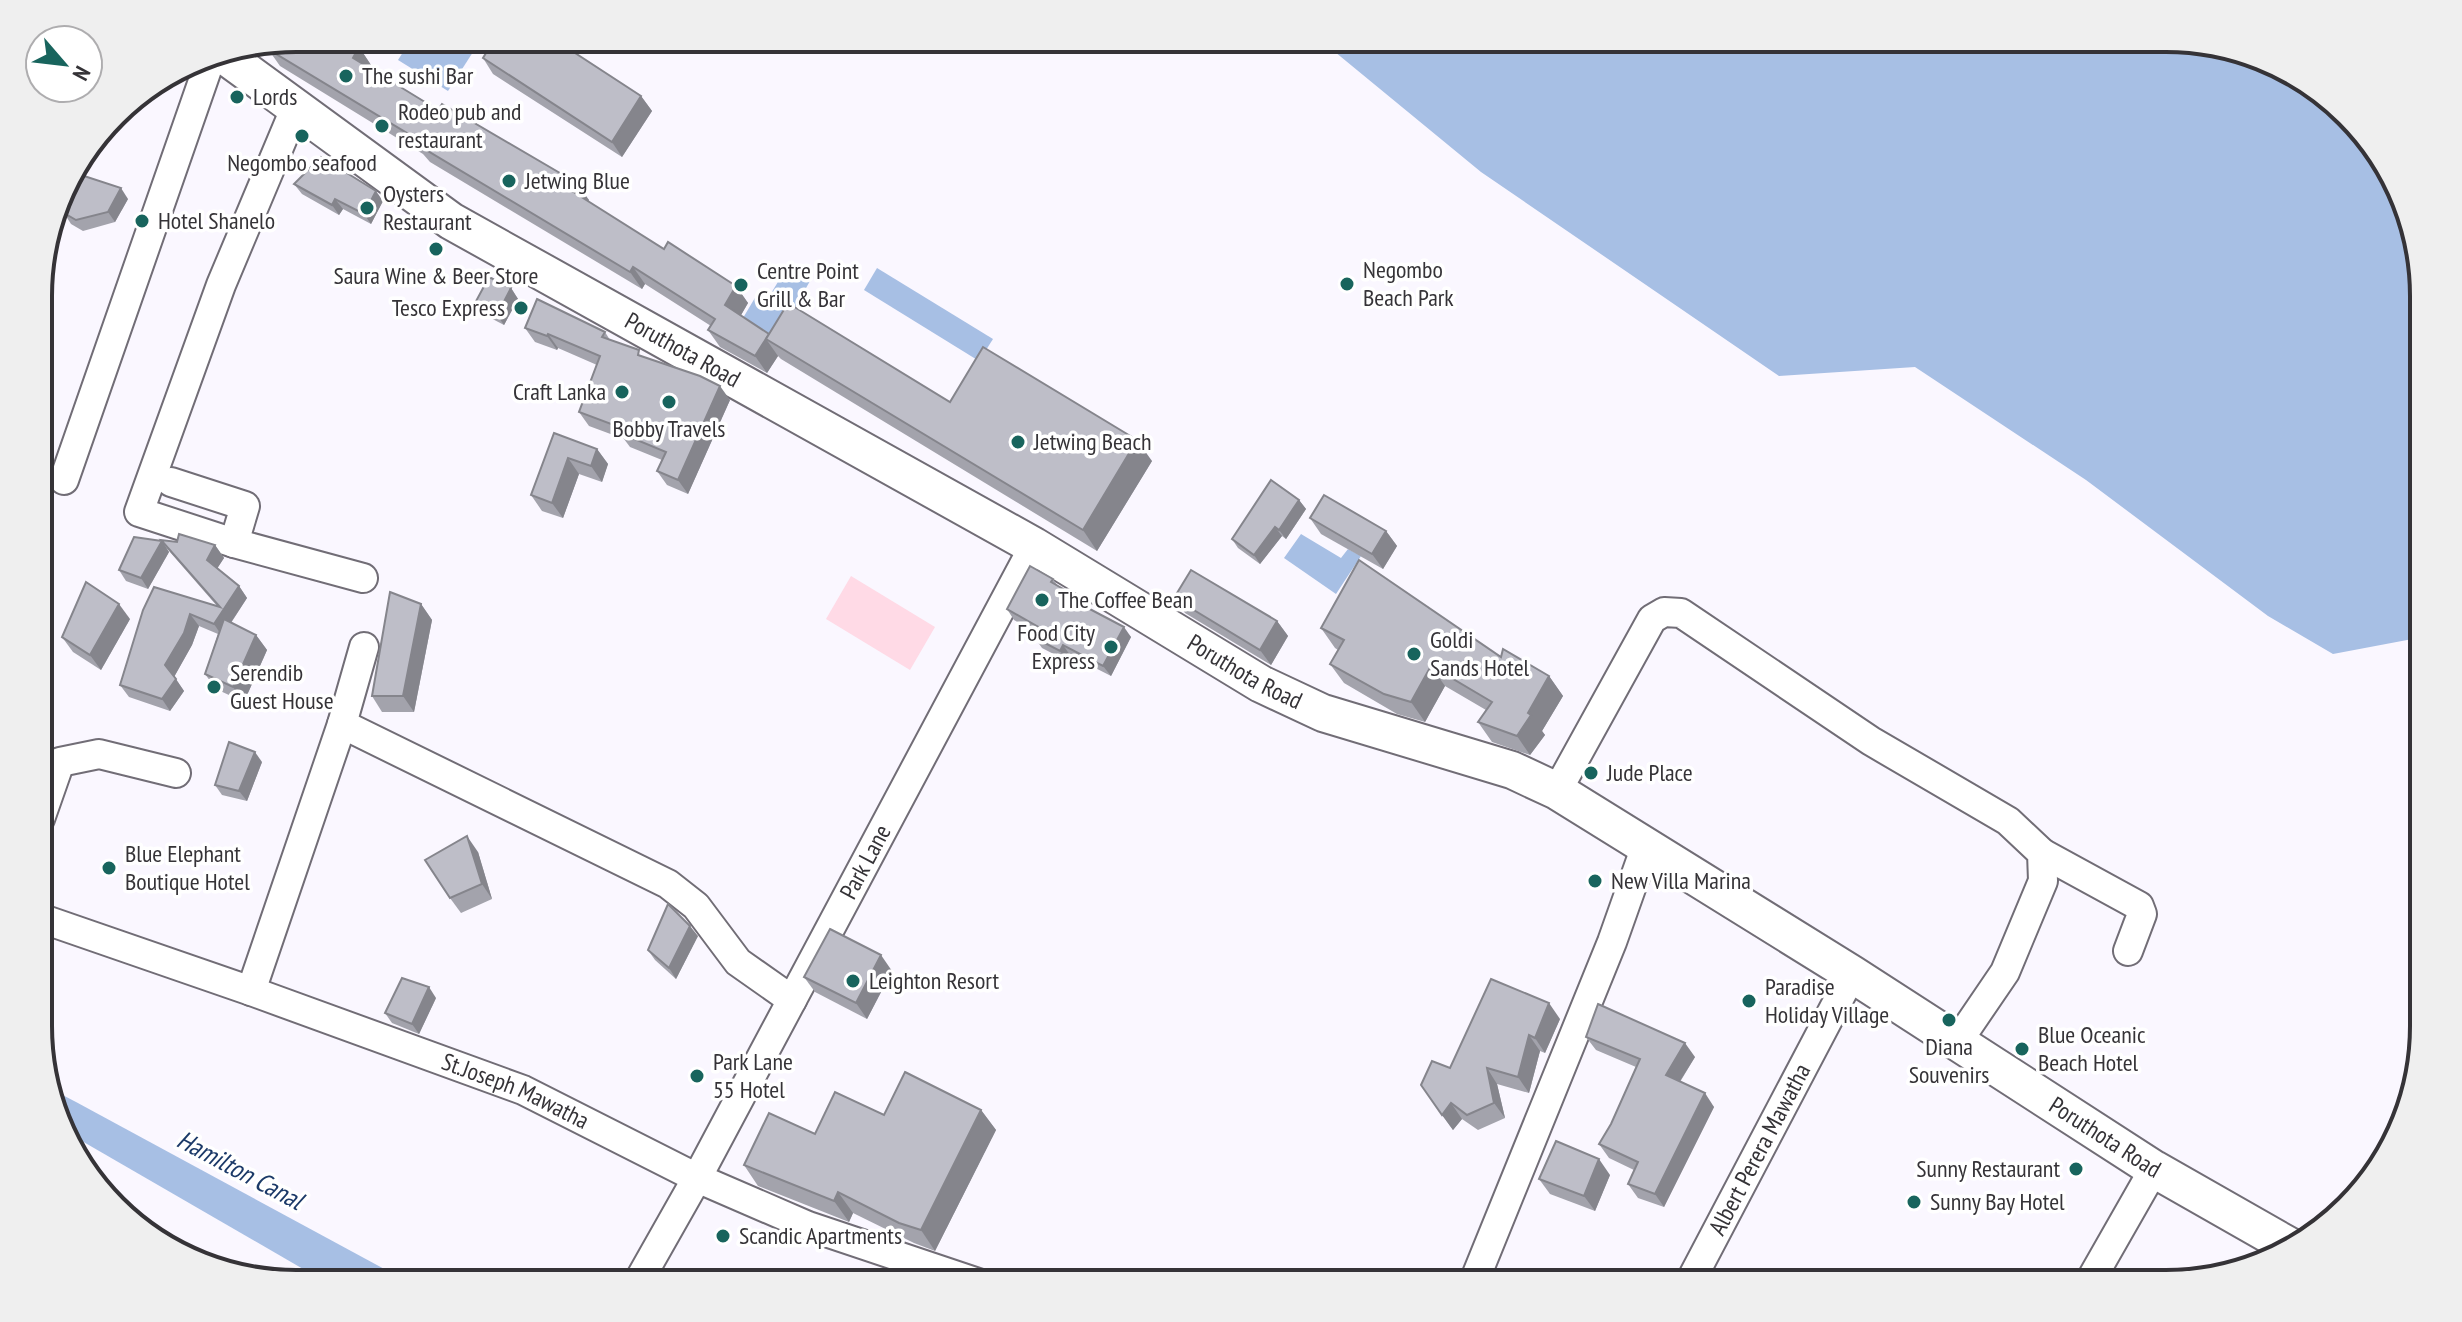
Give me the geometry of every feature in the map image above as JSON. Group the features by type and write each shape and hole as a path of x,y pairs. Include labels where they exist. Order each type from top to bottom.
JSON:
{"main road":[{"name":"Poruthota Road","path":"231,61 451,221 1034,546 1261,684 1323,713 1512,770 1557,791 1958,1041 2154,1169 2281,1241"}],"street":[{"path":"64,480 207,69"},
{"path":"295,109 221,285 139,512 234,543 363,578"},
{"path":"171,482 245,506 234,543"},
{"name":"Park Lane","path":"645,1270 1034,546"},
{"path":"1557,791 1652,619 1664,612 1681,613 1871,741 2008,821 2042,853 2139,906 2142,914 2128,951"},
{"path":"251,991 342,724 364,647"},
{"path":"342,724 668,884 696,906 738,962 792,1000"},
{"path":"52,784 60,762 99,754 176,773"},
{"path":"1479,1269 1612,942 1646,846"},
{"path":"1958,1041 2005,972 2043,881 2042,853"},
{"name":"St.Joseph Mawatha","path":"52,922 523,1090 697,1178 808,1226 938,1270"},
{"name":"Albert Perera Mawatha","path":"1697,1269 1852,974"},
{"path":"2097,1269 2154,1169"}],"shaded area":[{"path":"851,576 935,627 910,670 826,619"}],"water":[{"path":"403,52 473,52 448,91 398,60"},
{"path":"1335,52 2166,52 2229,60 2274,77 2327,112 2360,147 2391,202 2402,233 2410,296 2410,639 2333,654 2268,616 2086,480 1915,367 1779,376 1481,172"},
{"path":"787,267 810,281 776,341 743,318 759,291 770,295"},
{"path":"877,268 993,339 979,361 864,290"},
{"path":"1301,534 1341,558 1348,549 1361,556 1336,594 1284,558"},
{"path":"62,1095 386,1270 305,1270 81,1141"}],"building":[{"path":"356,52 353,58 438,110 442,104 577,183 572,191 664,249 668,242 736,286 725,305 769,334 755,356 708,330 715,319 633,267 630,272 418,145 420,141 275,53"},
{"path":"487,52 573,52 641,96 612,142 483,58"},
{"path":"321,157 376,191 364,214 335,199 332,205 294,184"},
{"path":"84,176 121,188 108,212 76,220 67,214"},
{"path":"489,277 511,288 497,315 475,303"},
{"path":"537,299 605,332 602,337 639,350 638,355 720,386 678,480 657,471 666,452 620,433 622,428 579,412 600,356 548,334 525,328"},
{"name":"Jetwing Beach","path":"788,303 950,402 983,347 1137,440 1083,530 766,339"},
{"path":"554,433 597,449 591,466 568,458 552,503 531,495"},
{"path":"1271,480 1299,500 1279,530 1275,527 1254,555 1232,539"},
{"path":"1324,495 1386,531 1372,554 1310,518"},
{"path":"179,534 215,545 207,560 239,586 214,624 190,614 184,633 165,665 176,679 162,699 120,685 143,610 154,587 220,607 161,540 177,542"},
{"path":"134,537 162,541 141,578 119,570"},
{"name":"Goldi Sands Hotel","path":"1359,560 1501,657 1503,649 1549,676 1528,713 1531,715 1517,736 1478,722 1492,702 1431,666 1411,702 1384,694 1330,664 1344,640 1321,628"},
{"path":"1030,566 1086,602 1084,606 1124,627 1103,666 1063,645 1060,651 1035,638 1040,628 1007,609"},
{"path":"1191,570 1277,621 1260,650 1174,598"},
{"path":"86,582 119,604 90,655 62,637"},
{"path":"390,592 421,604 403,696 372,696"},
{"path":"224,619 256,635 233,687 205,674"},
{"path":"229,742 255,752 239,791 215,785"},
{"path":"467,836 482,884 450,898 425,860"},
{"path":"668,904 690,926 669,968 648,950"},
{"name":"Leighton Resort","path":"830,929 881,955 856,1003 804,977"},
{"path":"402,978 429,987 412,1024 385,1013"},
{"path":"1491,979 1549,1003 1535,1038 1529,1035 1518,1077 1487,1068 1494,1103 1467,1115 1451,1103 1442,1115 1421,1085 1432,1061 1450,1068"},
{"path":"1598,1004 1685,1043 1666,1075 1705,1093 1655,1194 1628,1184 1638,1162 1599,1144 1640,1059 1586,1037"},
{"path":"905,1072 981,1110 921,1230 899,1223 838,1192 834,1201 744,1165 769,1113 815,1134 835,1092 884,1115"},
{"path":"1556,1141 1599,1159 1584,1196 1539,1179"}],"place":[{"name":"The sushi Bar","path":"346,76"},
{"name":"Lords","path":"237,97"},
{"name":"Rodeo pub and restaurant","path":"382,126"},
{"name":"Negombo seafood","path":"302,136"},
{"name":"Jetwing Blue","path":"509,181"},
{"name":"Oysters Restaurant","path":"367,208"},
{"name":"Hotel Shanelo","path":"142,221"},
{"name":"Saura Wine & Beer Store","path":"436,249"},
{"name":"Negombo Beach Park","path":"1347,284"},
{"name":"Centre Point Grill & Bar","path":"741,285"},
{"name":"Tesco Express","path":"521,308"},
{"name":"Craft Lanka","path":"622,392"},
{"name":"Bobby Travels","path":"669,402"},
{"name":"Jetwing Beach","path":"1018,442"},
{"name":"The Coffee Bean","path":"1042,600"},
{"name":"Food City Express","path":"1111,647"},
{"name":"Goldi Sands Hotel","path":"1414,654"},
{"name":"Serendib Guest House","path":"214,687"},
{"name":"Jude Place","path":"1591,773"},
{"name":"Blue Elephant Boutique Hotel","path":"109,868"},
{"name":"New Villa Marina","path":"1595,881"},
{"name":"Leighton Resort","path":"853,981"},
{"name":"Paradise Holiday Village","path":"1749,1001"},
{"name":"Diana Souvenirs","path":"1949,1020"},
{"name":"Blue Oceanic Beach Hotel","path":"2022,1049"},
{"name":"Park Lane 55 Hotel","path":"697,1076"},
{"name":"Sunny Restaurant","path":"2076,1169"},
{"name":"Sunny Bay Hotel","path":"1914,1202"},
{"name":"Scandic Apartments","path":"723,1236"}],"water label":[{"name":"Hamilton Canal","path":"240,1170"}]}
